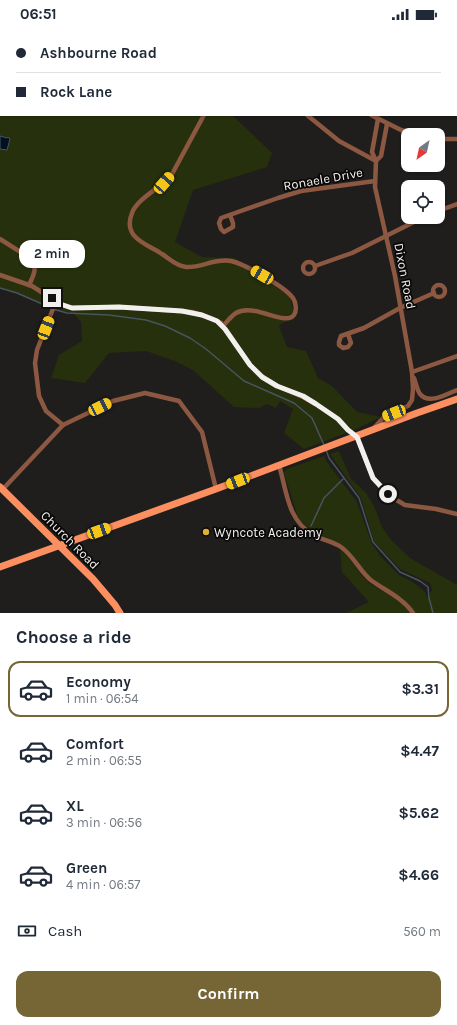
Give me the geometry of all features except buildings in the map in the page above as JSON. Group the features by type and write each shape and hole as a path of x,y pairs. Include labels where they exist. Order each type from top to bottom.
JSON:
{"main road":[{"path":"0,567 295,460 457,399"},
{"name":"Church Road","path":"1,488 93,579 120,613"}],"street":[{"path":"203,116 171,176 138,203 133,209 130,227 138,241 161,253 177,264 192,267 221,261 239,263 274,284 292,297 295,301 294,316 277,317 246,309 235,313 223,326"},
{"path":"308,116 344,144 376,161"},
{"path":"373,116 401,130"},
{"name":"Dixon Road","path":"372,431 384,418 406,408 410,404 413,394 412,372 395,276 375,181 376,161 372,152 378,119"},
{"name":"Dixon Road","path":"376,161 381,156 387,124"},
{"path":"445,139 457,139"},
{"name":"Ronaele Drive","path":"230,215 301,191 375,181"},
{"path":"445,208 457,204"},
{"path":"315,266 348,254 411,224"},
{"path":"0,239 33,260 36,266 30,285"},
{"path":"0,275 30,285 46,294 55,303 72,308 119,307 192,312 210,317 223,326 250,365 262,377 277,386 303,396 316,404 338,419 357,437 373,478 383,490 394,499 408,505 436,508 457,514"},
{"path":"348,334 368,326 400,308 434,293"},
{"path":"55,303 37,350 35,363 38,396 46,411 63,425"},
{"path":"412,372 457,356"},
{"name":"Dixon Road","path":"412,372 420,393 425,397 435,398 457,390"},
{"path":"1,488 63,425 113,401 145,394 179,401 202,432 216,489"},
{"path":"279,465 295,518 314,535 327,539 342,548 354,560 364,575 400,599 413,613"}],"green space":[{"path":"0,116 233,116 272,153 267,167 193,190 175,242 202,257 234,258 290,297 295,319 282,323 279,326 287,347 306,351 318,378 332,386 357,412 381,417 354,430 304,449 284,433 293,409 280,401 276,408 267,404 259,408 234,407 193,370 177,362 146,351 109,353 85,383 51,378 59,355 82,341 81,322 74,314 56,310 17,293 0,288"},
{"path":"339,451 351,479 366,493 374,506 382,527 391,540 410,558 457,585 457,613 415,613 402,598 370,578 342,546 315,533 298,517 284,473 287,469 324,456 357,502 372,544 381,557 399,575 411,581 425,592 428,598 432,590 430,583 400,569 374,541 361,498 330,454"},
{"path":"340,549 366,580 401,602 410,613 346,613 369,602 342,572"}],"water":[{"path":"0,136 8,137 10,139 7,150 0,149"}],"waterway":[{"path":"0,288 17,293 56,310 67,313 109,315 146,320 165,326 190,338 206,349 244,381 294,403 312,418 324,445"},
{"path":"326,450 329,458 359,498 373,542 400,572 420,581 428,587 433,613"},
{"path":"311,526 324,498 343,479"}],"place":[{"name":"Wyncote Academy","path":"206,532"}],"route":[{"path":"52,298 60,304 72,308 119,307 182,311 210,317 217,321 225,329 250,365 262,377 277,386 303,396 323,408 338,419 357,437 373,478 388,494"}]}
